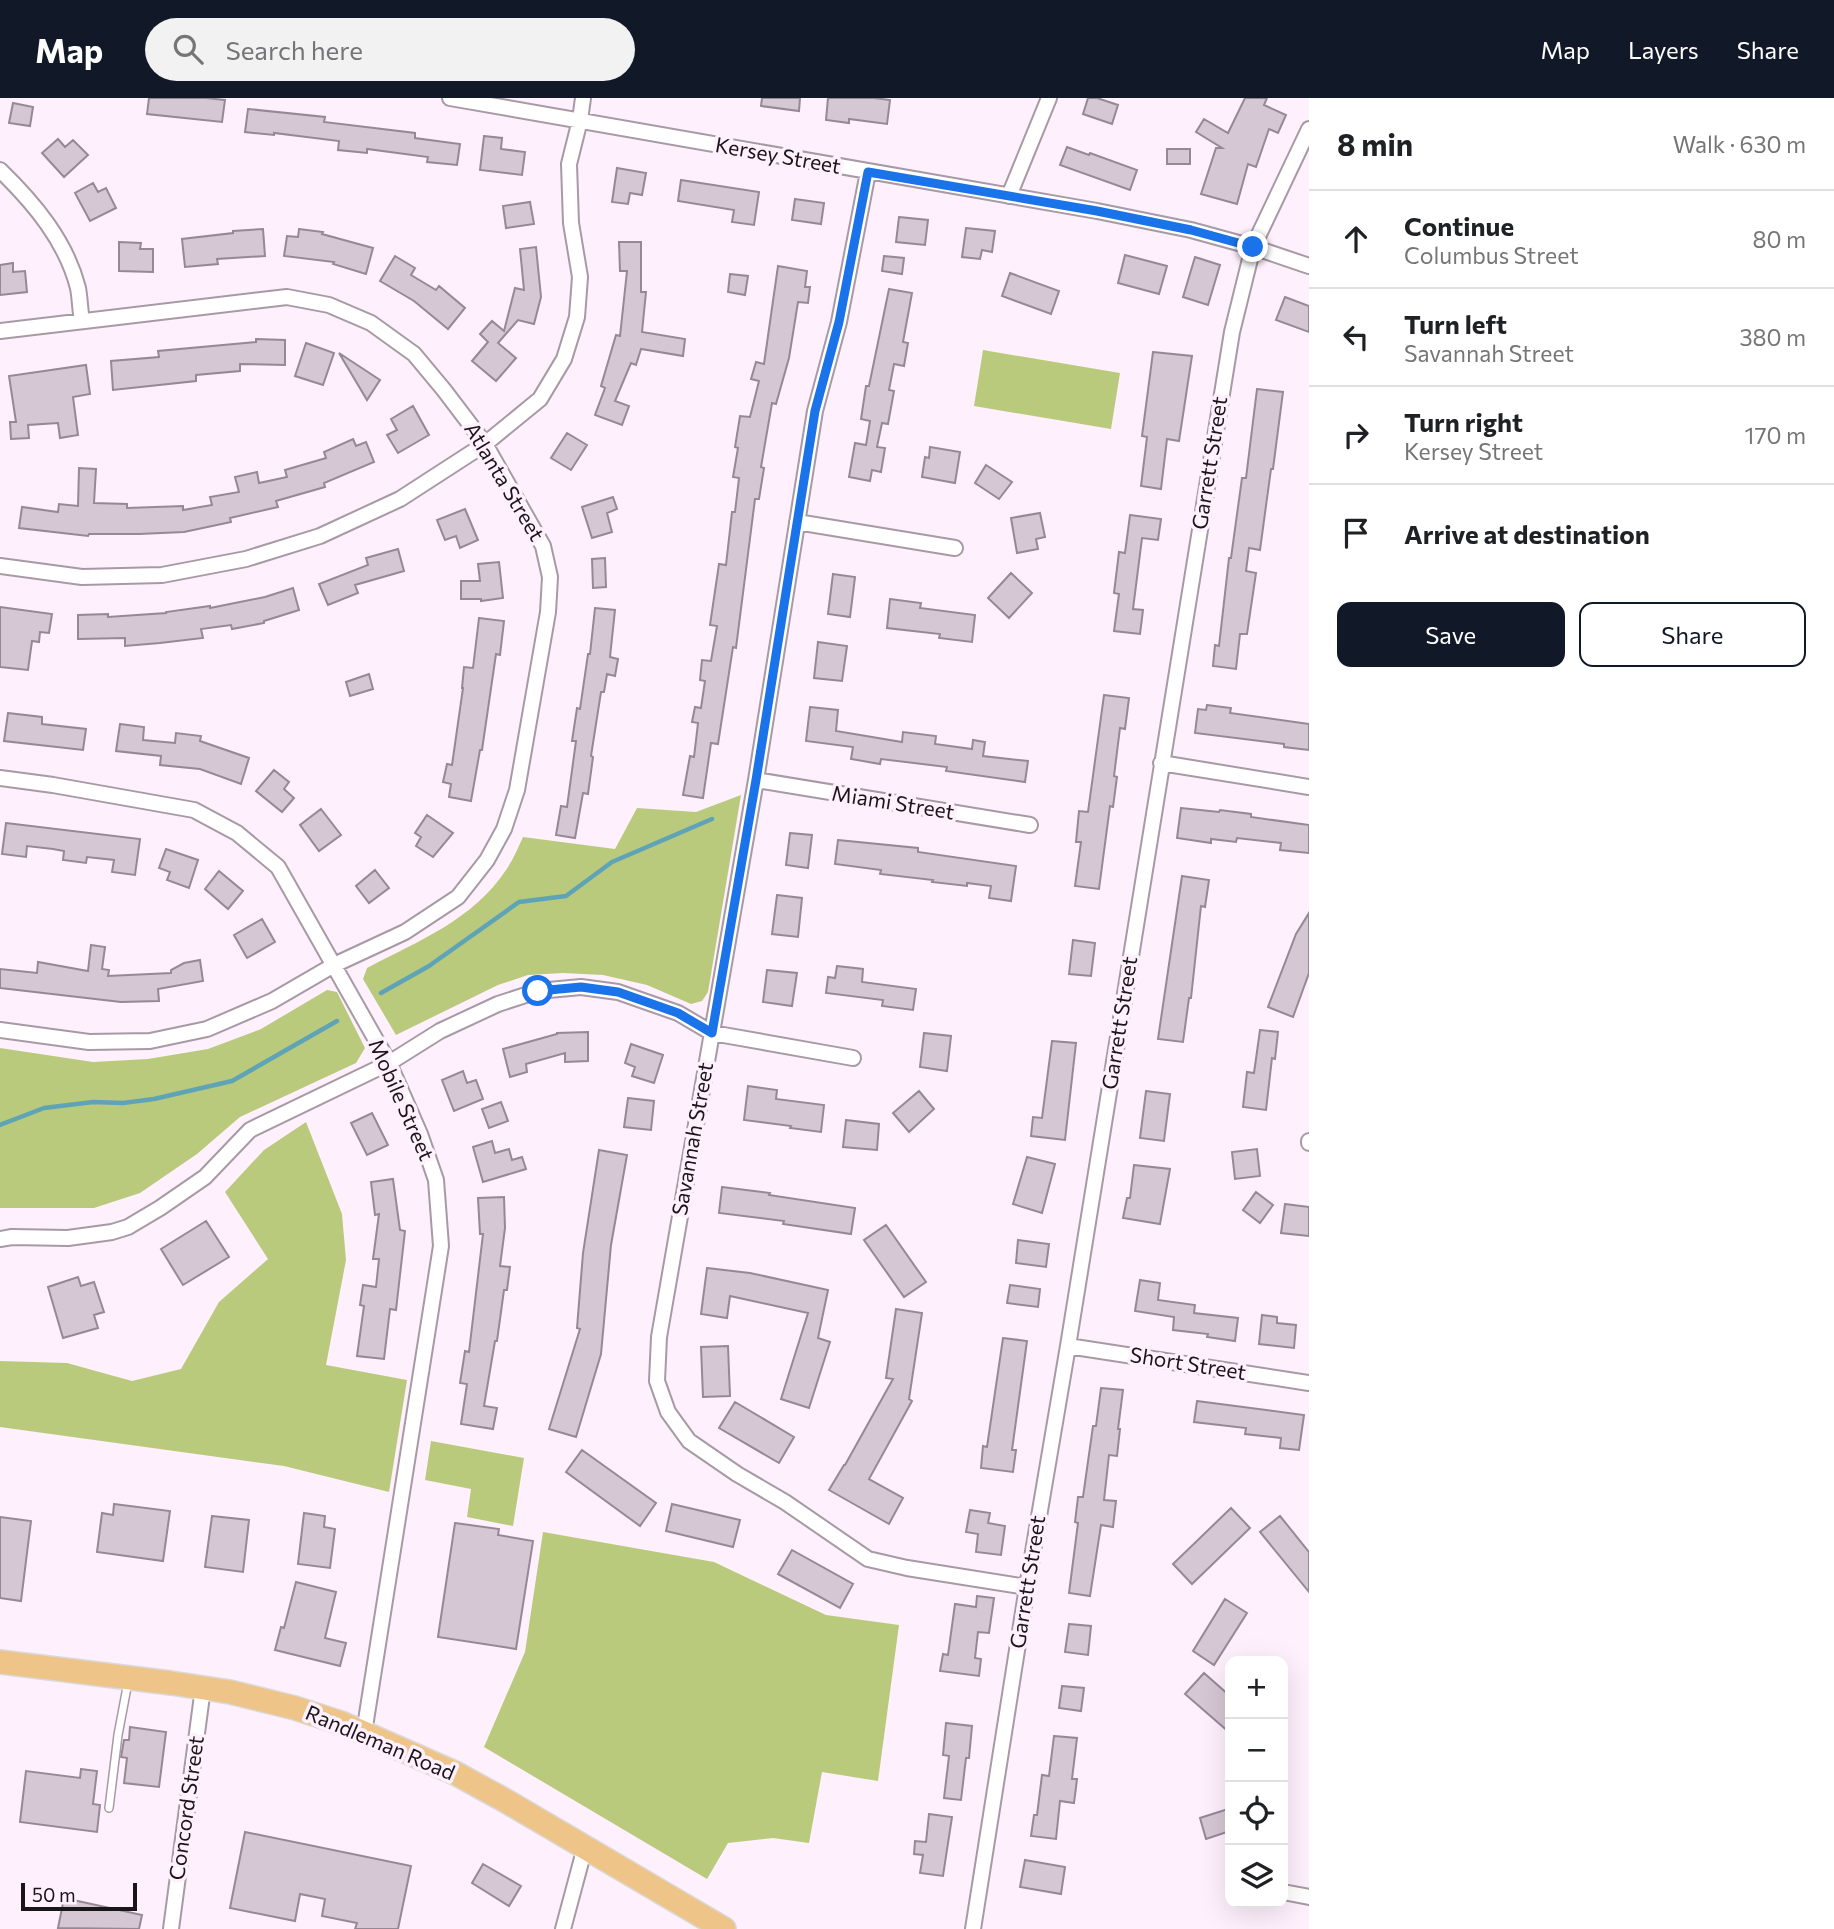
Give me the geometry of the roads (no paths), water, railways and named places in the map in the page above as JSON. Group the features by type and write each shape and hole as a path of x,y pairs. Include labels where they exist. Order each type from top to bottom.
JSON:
{"main road":[{"name":"Randleman Road","path":"0,1662 203,1688 262,1699 341,1723 444,1768 724,1929"}],"street":[{"name":"Kersey Street","path":"450,98 1191,230 1309,266"},
{"path":"0,566 82,577 162,575 246,559 320,536 400,499 485,444 540,399 564,359 577,317 580,277 571,223 569,164 583,98"},
{"path":"1009,196 1049,98"},
{"name":"Garrett Street","path":"973,1929 1231,332 1253,247 1309,129"},
{"path":"0,170 30,200 63,248 78,288 82,321"},
{"name":"Savannah Street","path":"868,172 839,322 815,411 756,780 659,1337 657,1381 668,1412 689,1441 868,1559 1027,1587"},
{"name":"Atlanta Street","path":"0,331 287,297 329,306 371,323 414,354 485,444 543,546 550,577 548,612 517,790 499,839 487,860 458,897 405,932 334,965 272,1001 207,1029 150,1041 89,1042 0,1030"},
{"path":"797,523 955,548"},
{"path":"1161,763 1309,787"},
{"name":"Mobile Street","path":"0,778 194,810 237,833 278,867 389,1063 420,1134 436,1180 442,1246 364,1733"},
{"name":"Miami Street","path":"756,780 1030,825"},
{"path":"0,1240 12,1237 68,1238 128,1227 205,1177 250,1130 389,1063 440,1031 498,1004 538,991 581,987 618,992 678,1013 712,1033 853,1058"},
{"name":"Short Street","path":"1068,1346 1309,1383"},
{"name":"Concord Street","path":"171,1929 203,1688"},
{"path":"563,1929 585,1847"},
{"path":"1288,1893 1309,1897"}],"lane":[{"path":"109,1808 118,1735 129,1678"}],"waterway":[{"path":"381,993 429,966 519,902 566,896 612,862 712,819"},
{"path":"0,1125 44,1108 154,1099 232,1081 337,1021"}]}
